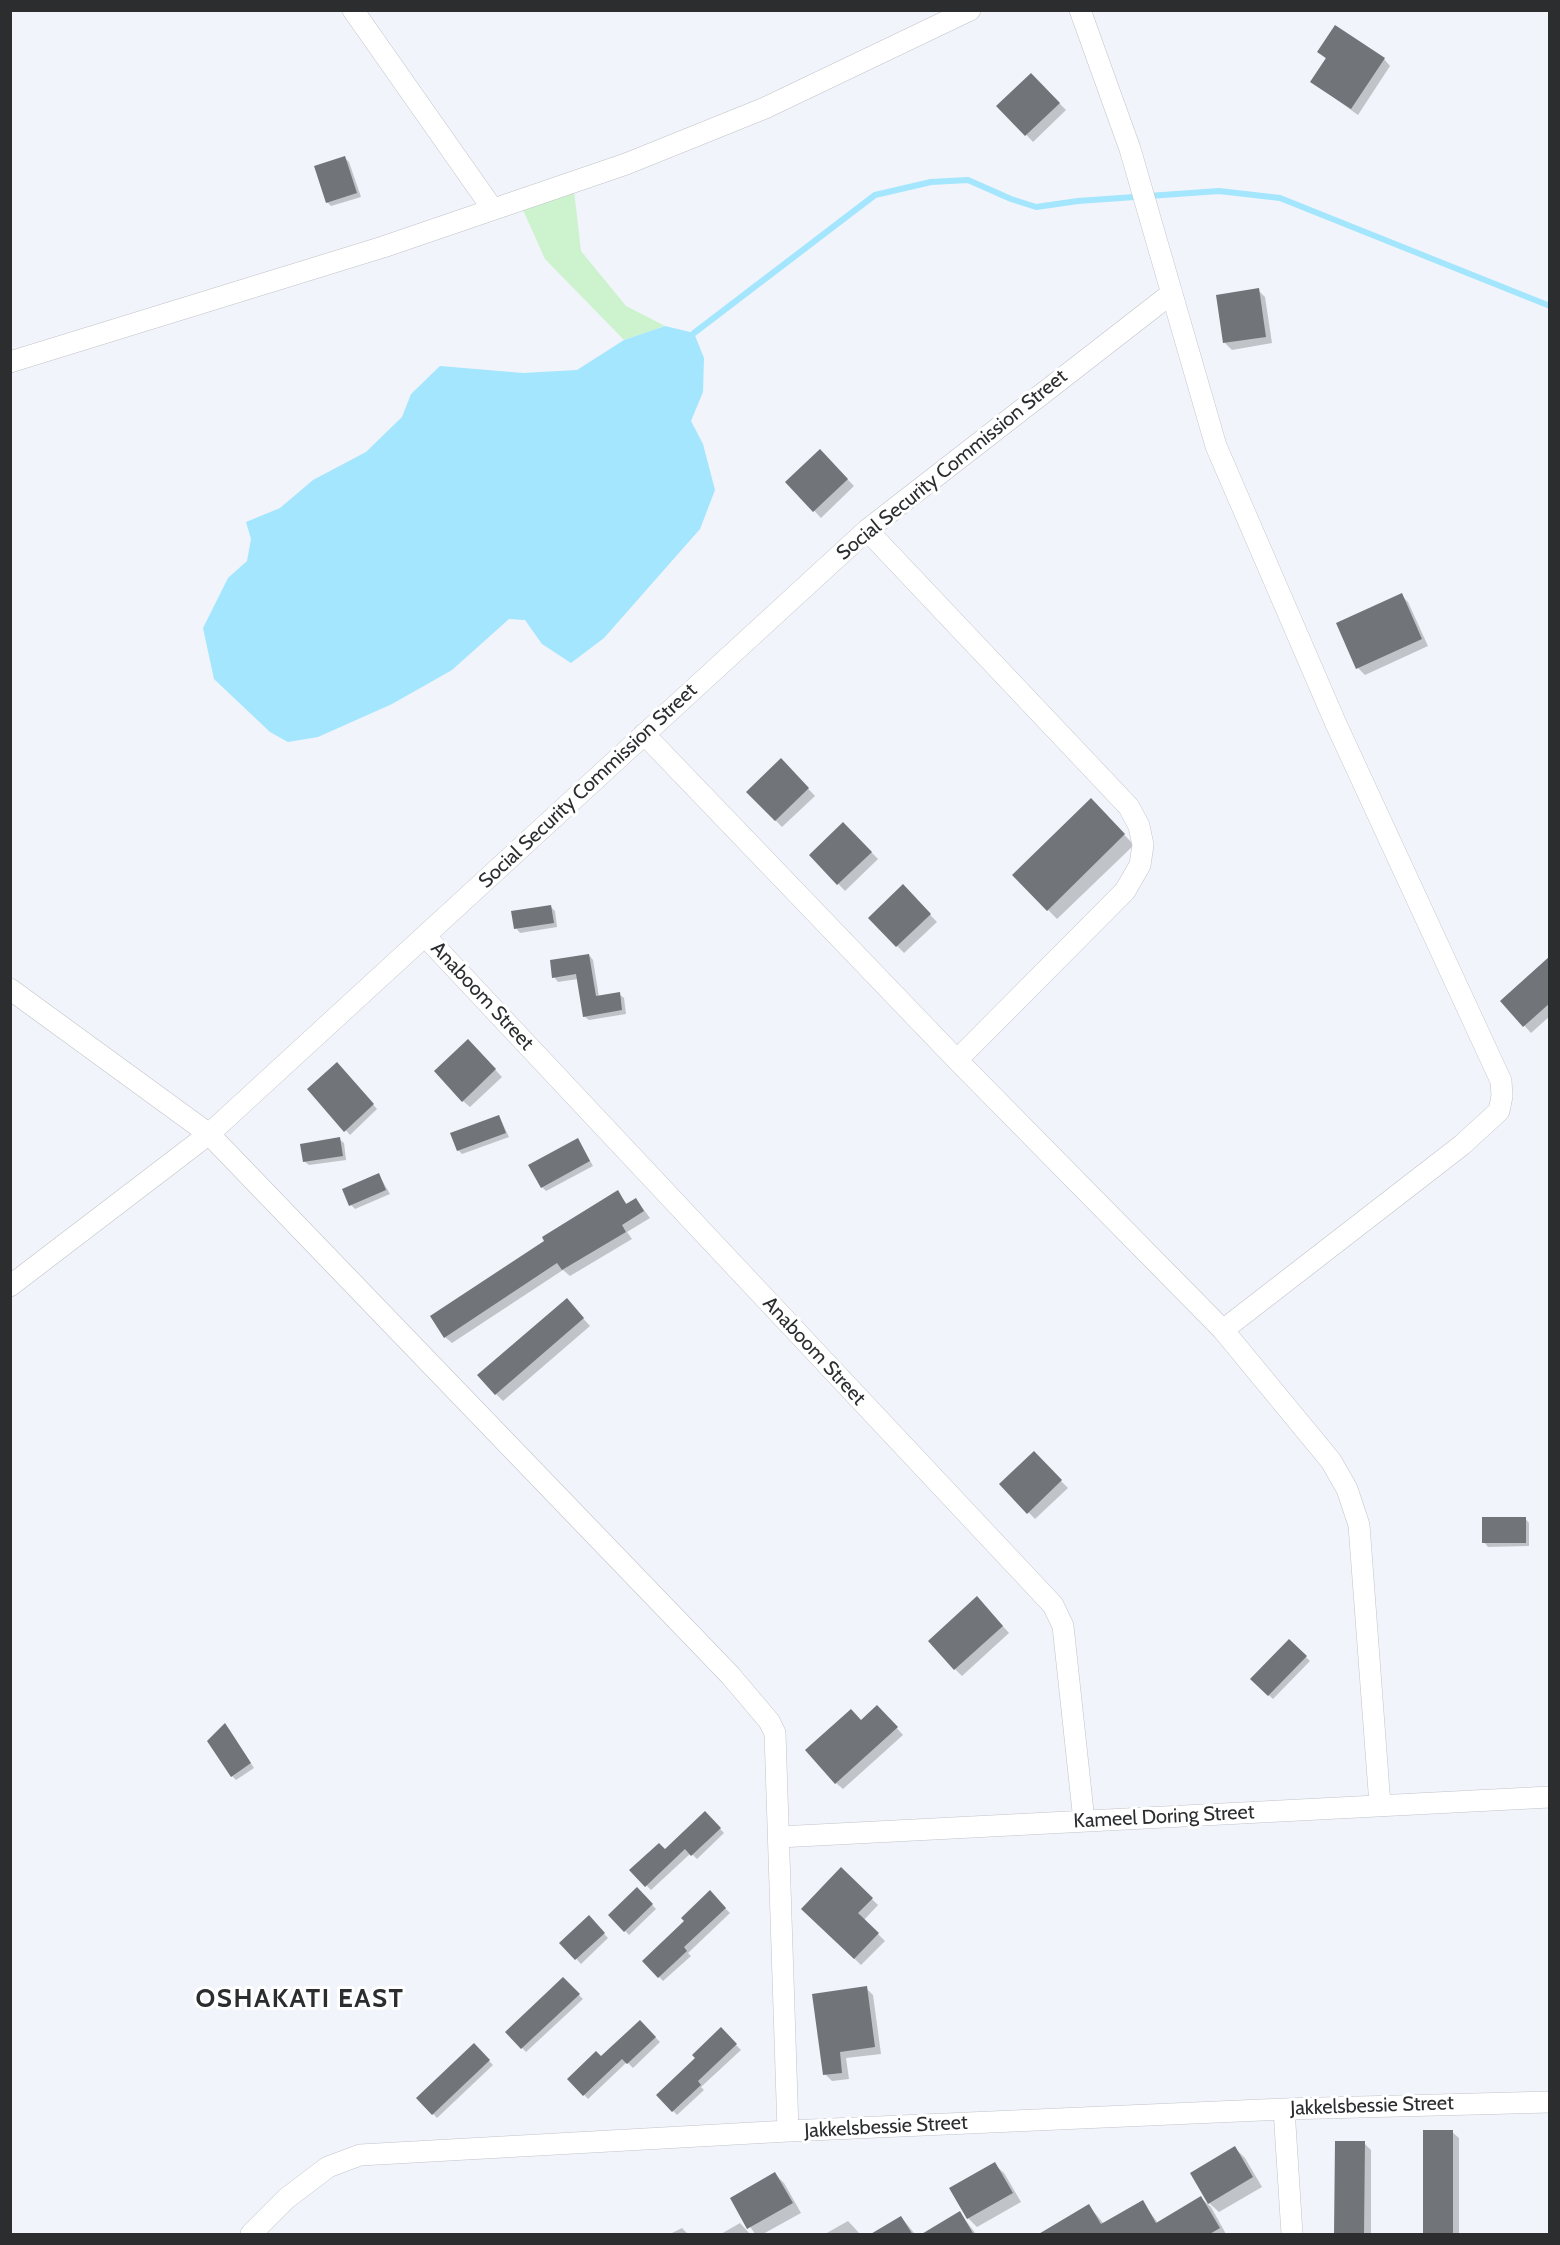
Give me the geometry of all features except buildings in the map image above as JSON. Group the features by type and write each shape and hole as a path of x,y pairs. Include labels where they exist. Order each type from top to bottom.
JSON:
{"street":[{"path":"353,10 492,208"},
{"path":"10,362 383,247 626,164 765,108 970,10"},
{"path":"1080,10 1130,149 1216,446 1336,723 1501,1081 1502,1096 1499,1111 1462,1145 1223,1330"},
{"name":"Social Security Commission Street","path":"10,1286 208,1134 867,530 1172,293"},
{"path":"867,530 1129,807 1139,826 1143,844 1140,865 1125,891 957,1060"},
{"path":"644,734 957,1060 1223,1330 1331,1461 1347,1489 1359,1525 1380,1806"},
{"name":"Anaboom Street","path":"425,936 1053,1605 1063,1626 1084,1821"},
{"path":"10,989 208,1134 730,1675 770,1721 775,1733 788,2131"},
{"name":"Kameel Doring Street","path":"779,1837 1550,1797"},
{"name":"Jakkelsbessie Street","path":"251,2235 287,2198 328,2167 360,2155 788,2131 1284,2109 1550,2102"},
{"path":"1284,2109 1292,2235"}],"green space":[{"path":"573,182 581,251 626,306 665,326 624,340 545,259 518,199"}],"water":[{"path":"665,326 694,333 704,358 703,392 691,421 703,444 715,490 700,529 604,638 571,663 542,644 525,620 509,619 452,670 392,704 318,737 288,742 270,732 214,679 203,628 228,578 247,561 251,539 246,522 280,508 313,480 366,452 402,417 411,394 440,366 523,373 577,370 624,340"}],"waterway":[{"path":"694,333 875,195 931,182 968,180 1036,207 1078,201 1219,191 1280,198 1550,306"}],"district":[{"name":"OSHAKATI EAST","path":"300,1999"}]}
